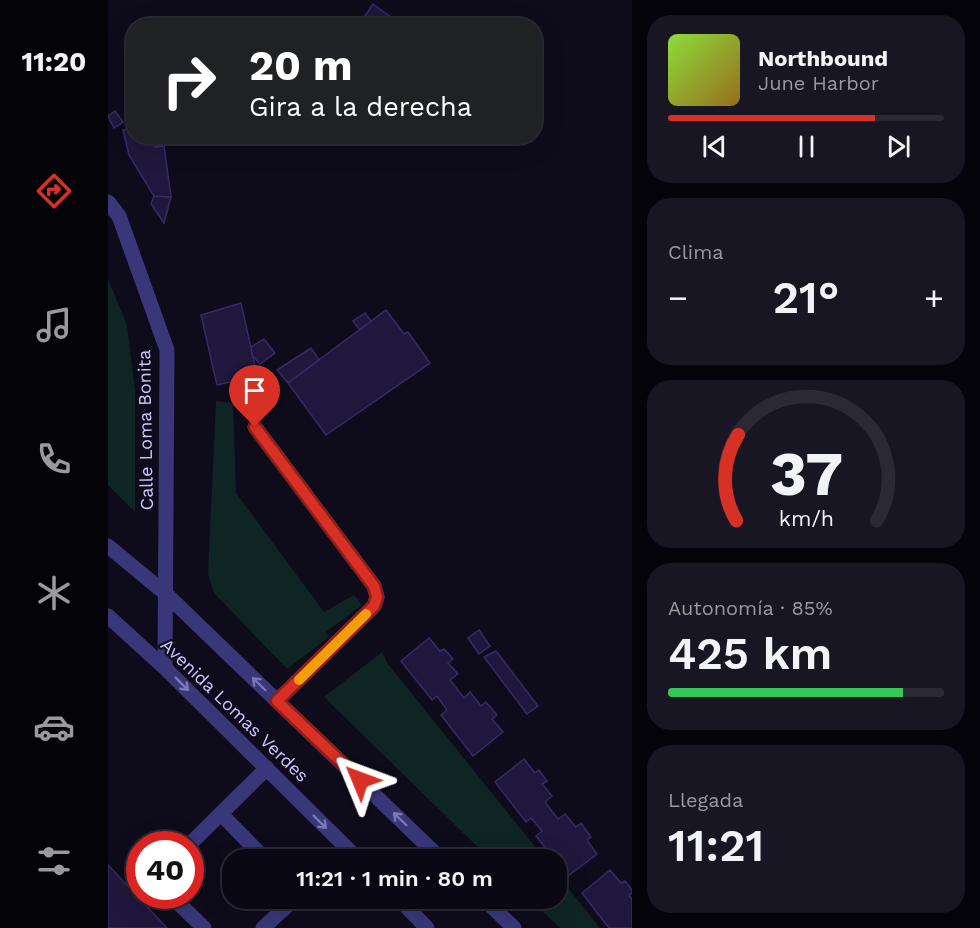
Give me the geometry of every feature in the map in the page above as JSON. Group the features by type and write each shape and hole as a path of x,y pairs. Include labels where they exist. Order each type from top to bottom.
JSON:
{"street":[{"name":"Calle Loma Bonita","path":"108,202 119,216 167,350 165,668"},
{"path":"255,427 374,586 377,597 374,606 277,701"},
{"name":"Avenida Lomas Verdes","path":"108,546 166,594 431,849"},
{"name":"Avenida Lomas Verdes","path":"108,616 165,668 347,849"},
{"path":"203,831 267,768"},
{"path":"221,814 255,849"},
{"path":"184,909 204,928"},
{"path":"263,928 284,909"},
{"path":"409,909 428,928"},
{"path":"494,909 514,928"}],"green space":[{"path":"108,279 127,325 135,391 135,512 108,485"},
{"path":"216,401 233,403 236,493 324,612 354,595 362,605 326,632 329,637 287,669 214,593 208,574"},
{"path":"382,652 388,664 537,849 480,849 324,697"},
{"path":"567,887 600,928 560,928 540,909 567,909"}],"building":[{"path":"373,4 392,18 363,18"},
{"path":"115,111 123,122 114,128 108,116"},
{"path":"126,144 164,146 171,197 154,196 129,155"},
{"path":"154,196 171,197 164,223 151,204"},
{"path":"241,303 257,375 231,384 230,382 217,385 201,315"},
{"path":"386,310 404,334 408,332 430,363 326,435 288,383"},
{"path":"365,313 371,321 360,330 353,321"},
{"path":"264,339 275,353 260,364 252,355 251,347"},
{"path":"311,348 319,360 288,383 277,370"},
{"path":"479,630 490,646 479,654 468,638"},
{"path":"429,638 440,651 444,649 453,659 448,663 458,674 450,680 464,698 470,692 481,706 486,702 497,715 492,719 503,732 473,756 441,715 447,710 437,696 432,700 401,661"},
{"path":"496,651 538,706 527,714 484,657"},
{"path":"524,759 535,773 539,770 547,781 542,784 552,796 545,802 558,819 565,814 576,827 581,823 591,837 587,840 597,854 568,876 567,849 546,849 536,836 542,831 531,818 526,822 495,782"},
{"path":"108,865 126,884 126,909 149,909 167,928 108,928"},
{"path":"610,870 621,883 625,881 632,890 629,895 632,899 632,928 609,928 582,893"}],"slow traffic":[{"path":"299,680 366,614"}],"route":[{"path":"255,427 374,586 377,597 374,606 277,701 360,780"}]}
